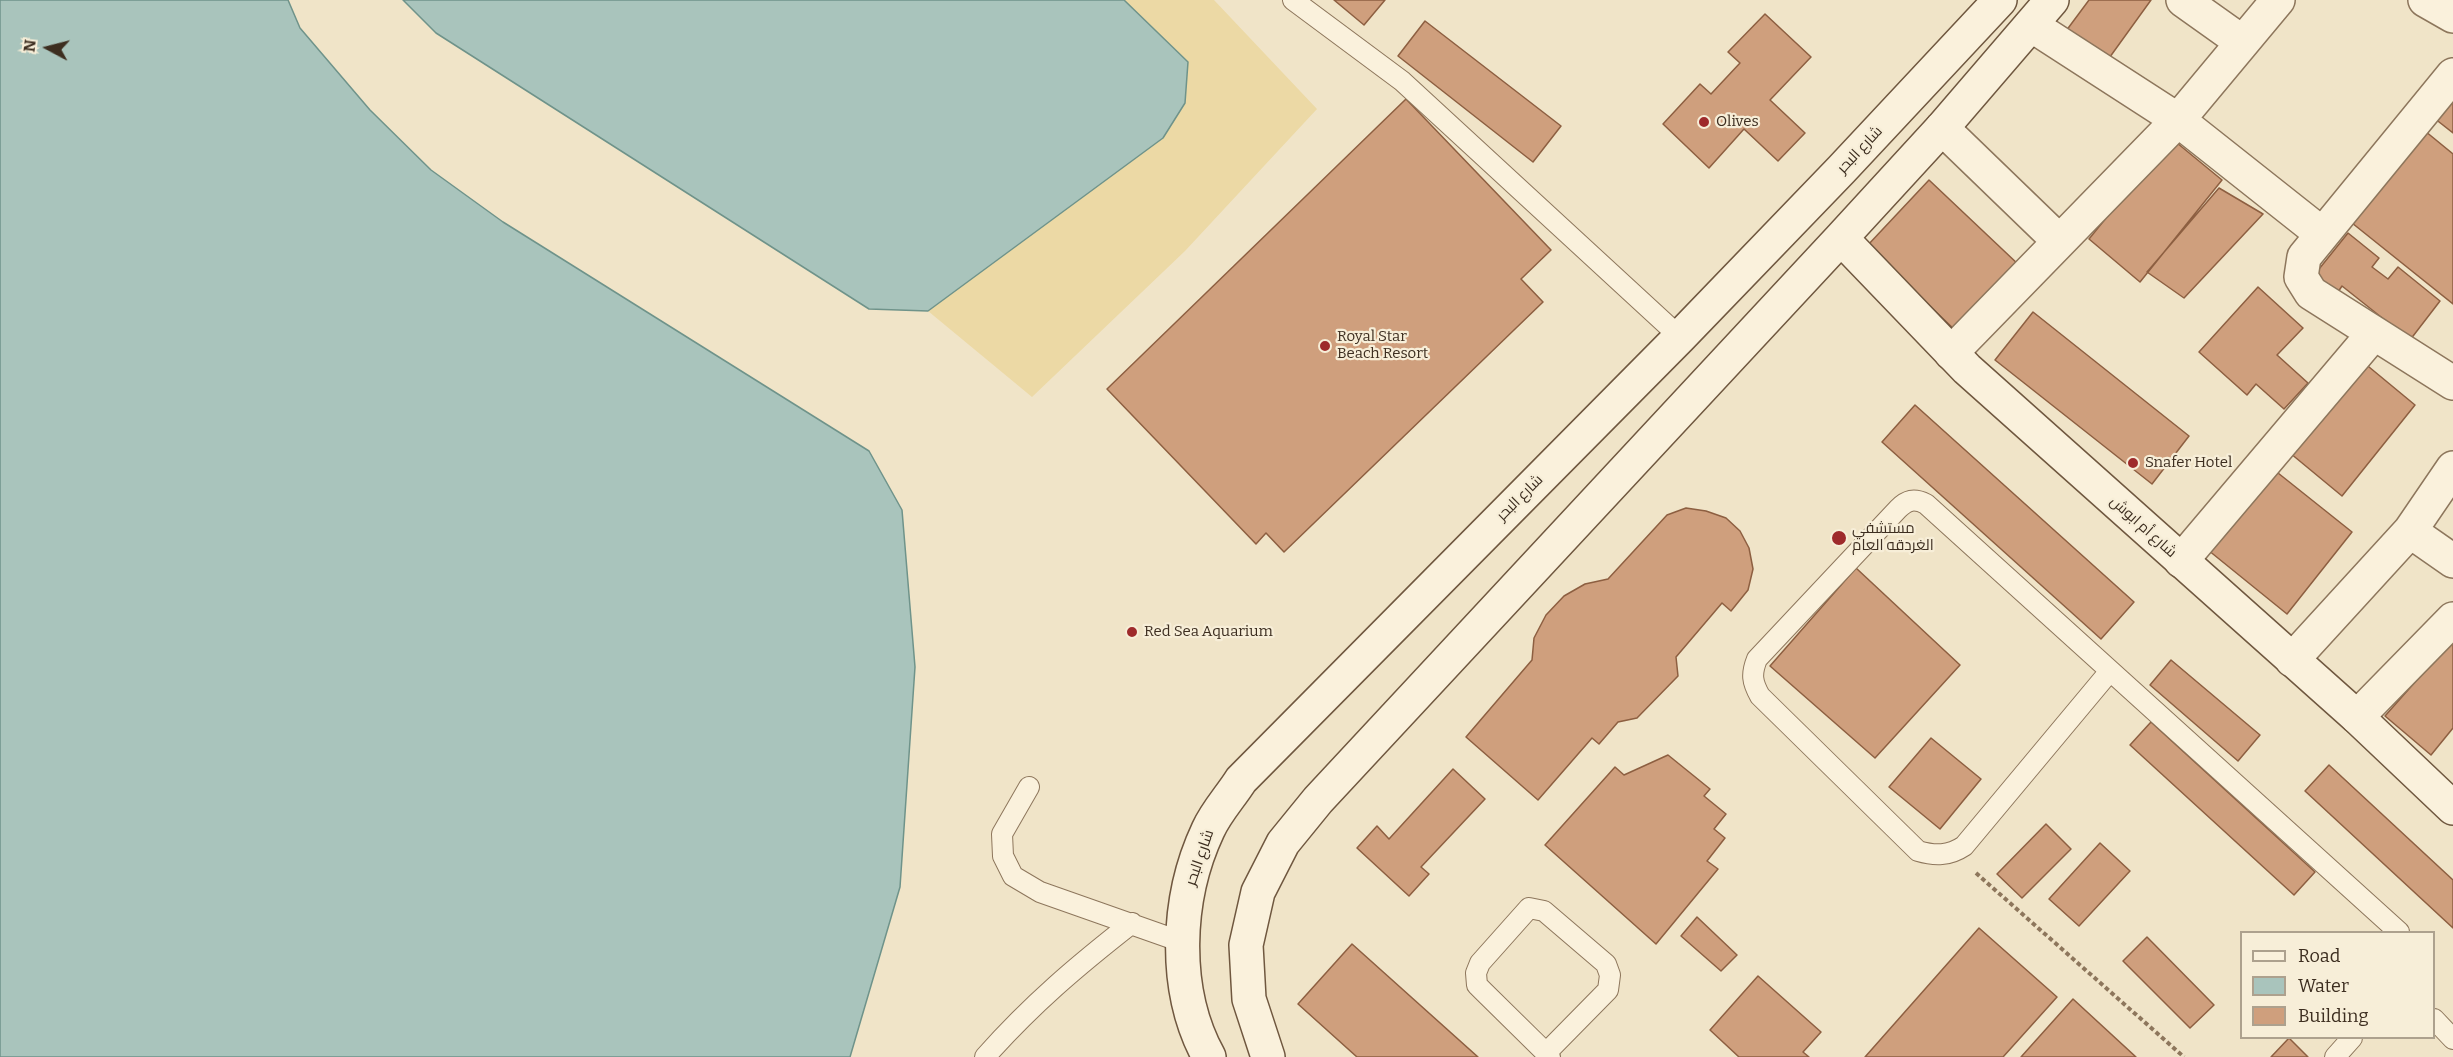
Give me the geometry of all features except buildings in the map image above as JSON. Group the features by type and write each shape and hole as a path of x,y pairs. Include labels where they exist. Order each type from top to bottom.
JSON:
{"street":[{"name":"شارع البحر","path":"1209,1057 1187,996 1182,942 1189,884 1208,828 1241,780 1680,337 2000,0"},
{"path":"1268,1057 1249,999 1246,945 1258,892 1283,843 1326,792 1942,128 2052,0"},
{"path":"2183,0 2241,42"},
{"path":"1952,353 2178,120 2278,0"},
{"path":"2425,0 2453,16"},
{"path":"2031,25 2178,120 2322,234"},
{"path":"2447,367 2374,333 2311,292 2301,277 2304,257 2453,75"},
{"path":"1942,128 2059,241"},
{"name":"شارع أم ابوش","path":"1841,238 1967,369 2357,717 2453,808"},
{"path":"2181,561 2374,333"},
{"path":"2292,660 2410,531 2453,468"},
{"path":"2410,531 2453,561"},
{"path":"2357,717 2453,619"}],"lane":[{"path":"1293,0 1402,81 1680,337"},
{"path":"2110,671 1964,846 1953,853 1930,854 1918,851 1760,696 1754,685 1752,672 1757,659 1898,509 1910,500 1926,504 2397,931"},
{"path":"1029,787 1002,834 1003,856 1012,876 1040,891 1182,942"},
{"path":"1528,908 1544,911 1606,964 1610,975 1608,990 1548,1055 1477,985 1476,973 1479,963 1528,908"},
{"path":"985,1057 1015,1023 1050,989 1132,923"},
{"path":"2435,1021 2453,1039"},
{"path":"2335,1057 2351,1039"}],"path":[{"path":"1953,853 2184,1057"}],"sand":[{"path":"1124,0 1214,0 1317,109 1185,251 1032,397 928,311 1163,138 1185,103 1188,62"}],"water":[{"path":"0,0 288,0 300,28 370,110 431,170 503,222 869,451 902,510 915,667 900,887 850,1057 0,1057"},
{"path":"403,0 1124,0 1188,62 1185,103 1163,138 928,311 869,309 436,33"}],"place":[{"name":"Olives","path":"1704,122"},
{"name":"Royal Star Beach Resort","path":"1325,346"},
{"name":"Snafer Hotel","path":"2133,463"},
{"name":"مستشفي الغردقه العام","path":"1839,538"},
{"name":"Red Sea Aquarium","path":"1132,632"}]}
